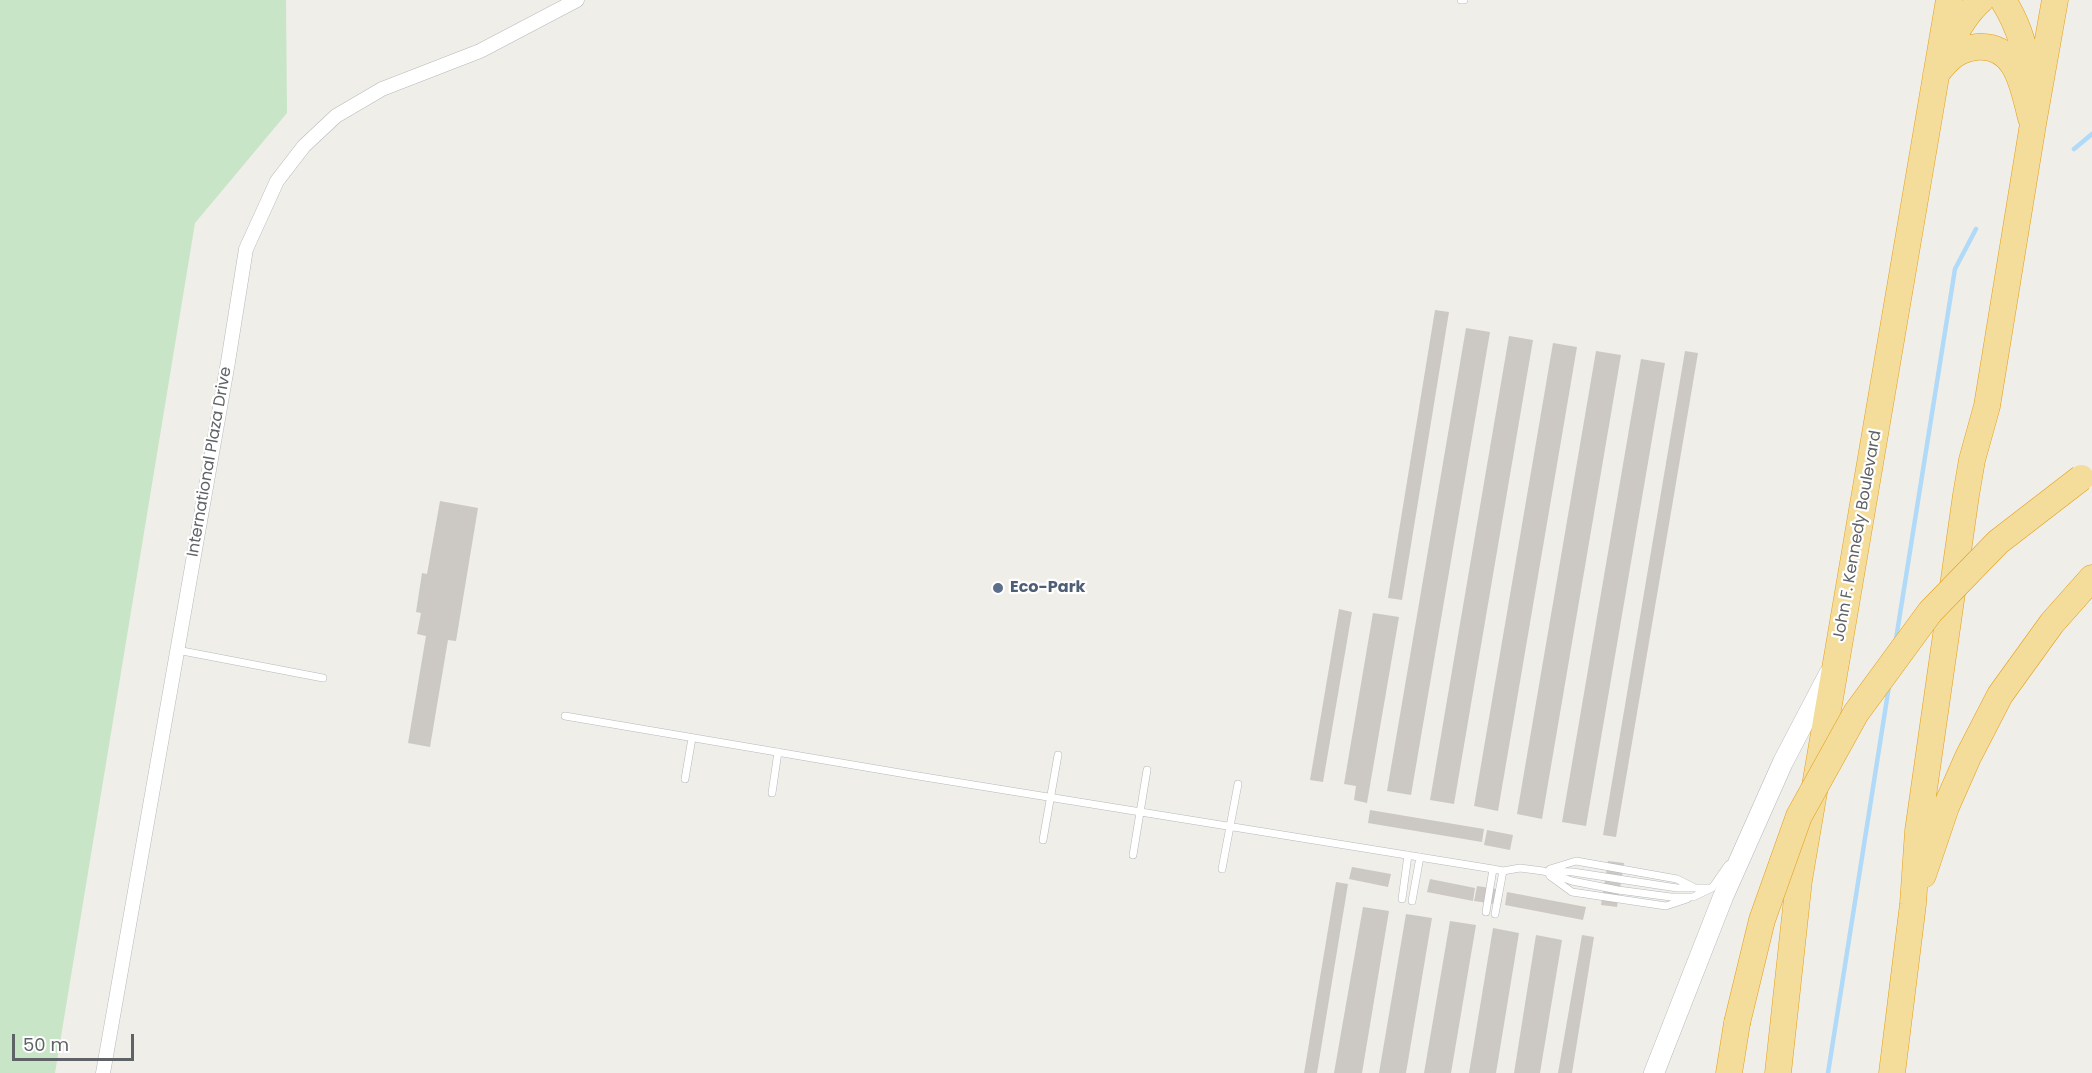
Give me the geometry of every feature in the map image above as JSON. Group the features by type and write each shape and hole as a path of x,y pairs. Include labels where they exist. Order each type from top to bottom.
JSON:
{"highway":[{"name":"John F. Kennedy Boulevard","path":"1778,1073 1799,880 1949,0"},
{"path":"1936,74 1959,25 1969,11 1982,0"},
{"path":"2003,0 2013,15 2025,48 2033,124"},
{"path":"1892,1073 1912,904 1918,831 1966,495 1972,460 1987,406 2055,0"},
{"path":"1936,74 1949,57 1960,51 1984,47 1996,49 2006,55 2019,74 2033,124"},
{"path":"1729,1073 1737,1023 1762,920 1799,816 1856,713 1930,612 1998,542 2086,474"},
{"path":"1912,904 1946,807 1968,757 2000,695 2052,623 2092,578"}],"street":[{"name":"International Plaza Drive","path":"104,1073 246,249 277,181 304,146 336,116 382,89 480,51 513,35 557,6 577,0"},
{"path":"1654,1073 1723,897 1783,762 1836,661"}],"lane":[{"path":"177,650 323,678"},
{"path":"565,716 1503,871 1520,868 1573,872 1677,888 1712,888"},
{"path":"685,779 692,738"},
{"path":"772,794 778,752"},
{"path":"1043,840 1058,755"},
{"path":"1543,871 1572,881 1618,890 1671,897 1693,897 1712,888 1735,853 1761,798 1783,762"},
{"path":"1133,855 1147,770"},
{"path":"1222,870 1238,784"},
{"path":"1402,899 1408,855"},
{"path":"1412,901 1420,856"},
{"path":"1543,871 1576,861 1677,879 1695,888"},
{"path":"1486,912 1493,869"},
{"path":"1495,914 1503,871"}],"green space":[{"path":"0,0 286,0 287,113 195,223 55,1073 0,1073"}],"building":[{"path":"1435,310 1449,312 1402,600 1388,598"},
{"path":"1466,328 1490,332 1411,795 1387,791"},
{"path":"1509,336 1533,340 1454,804 1430,800"},
{"path":"1553,343 1577,347 1498,811 1474,806"},
{"path":"1596,351 1621,355 1542,819 1517,814"},
{"path":"1685,351 1698,353 1616,837 1603,835"},
{"path":"1641,359 1665,363 1586,826 1562,822"},
{"path":"440,501 478,508 456,641 448,640 430,747 408,743 426,636 417,634 421,613 416,612 422,573 427,574"},
{"path":"1339,609 1352,612 1323,782 1310,780"},
{"path":"1373,613 1399,617 1367,803 1354,800 1356,786 1344,784"},
{"path":"1370,810 1484,829 1482,842 1368,823"},
{"path":"1487,830 1513,835 1510,850 1484,845"},
{"path":"1608,861 1624,863 1617,907 1601,905"},
{"path":"1352,867 1391,874 1388,887 1349,879"},
{"path":"1430,879 1475,888 1473,901 1427,892"},
{"path":"1336,882 1348,884 1317,1073 1304,1073"},
{"path":"1477,886 1503,890 1501,905 1474,901"},
{"path":"1507,892 1586,907 1583,920 1505,905"},
{"path":"1363,907 1389,911 1362,1073 1334,1073"},
{"path":"1406,914 1432,918 1406,1073 1379,1073"},
{"path":"1450,921 1476,925 1451,1073 1424,1073"},
{"path":"1493,928 1519,933 1496,1073 1469,1073"},
{"path":"1536,935 1562,940 1540,1073 1514,1073"},
{"path":"1582,935 1594,937 1572,1073 1558,1073"}],"waterway":[{"path":"2074,149 2092,134"},
{"path":"1896,639 1955,269 1976,229"},
{"path":"1828,1073 1889,686"}],"place":[{"name":"Eco-Park","path":"998,588"}]}
